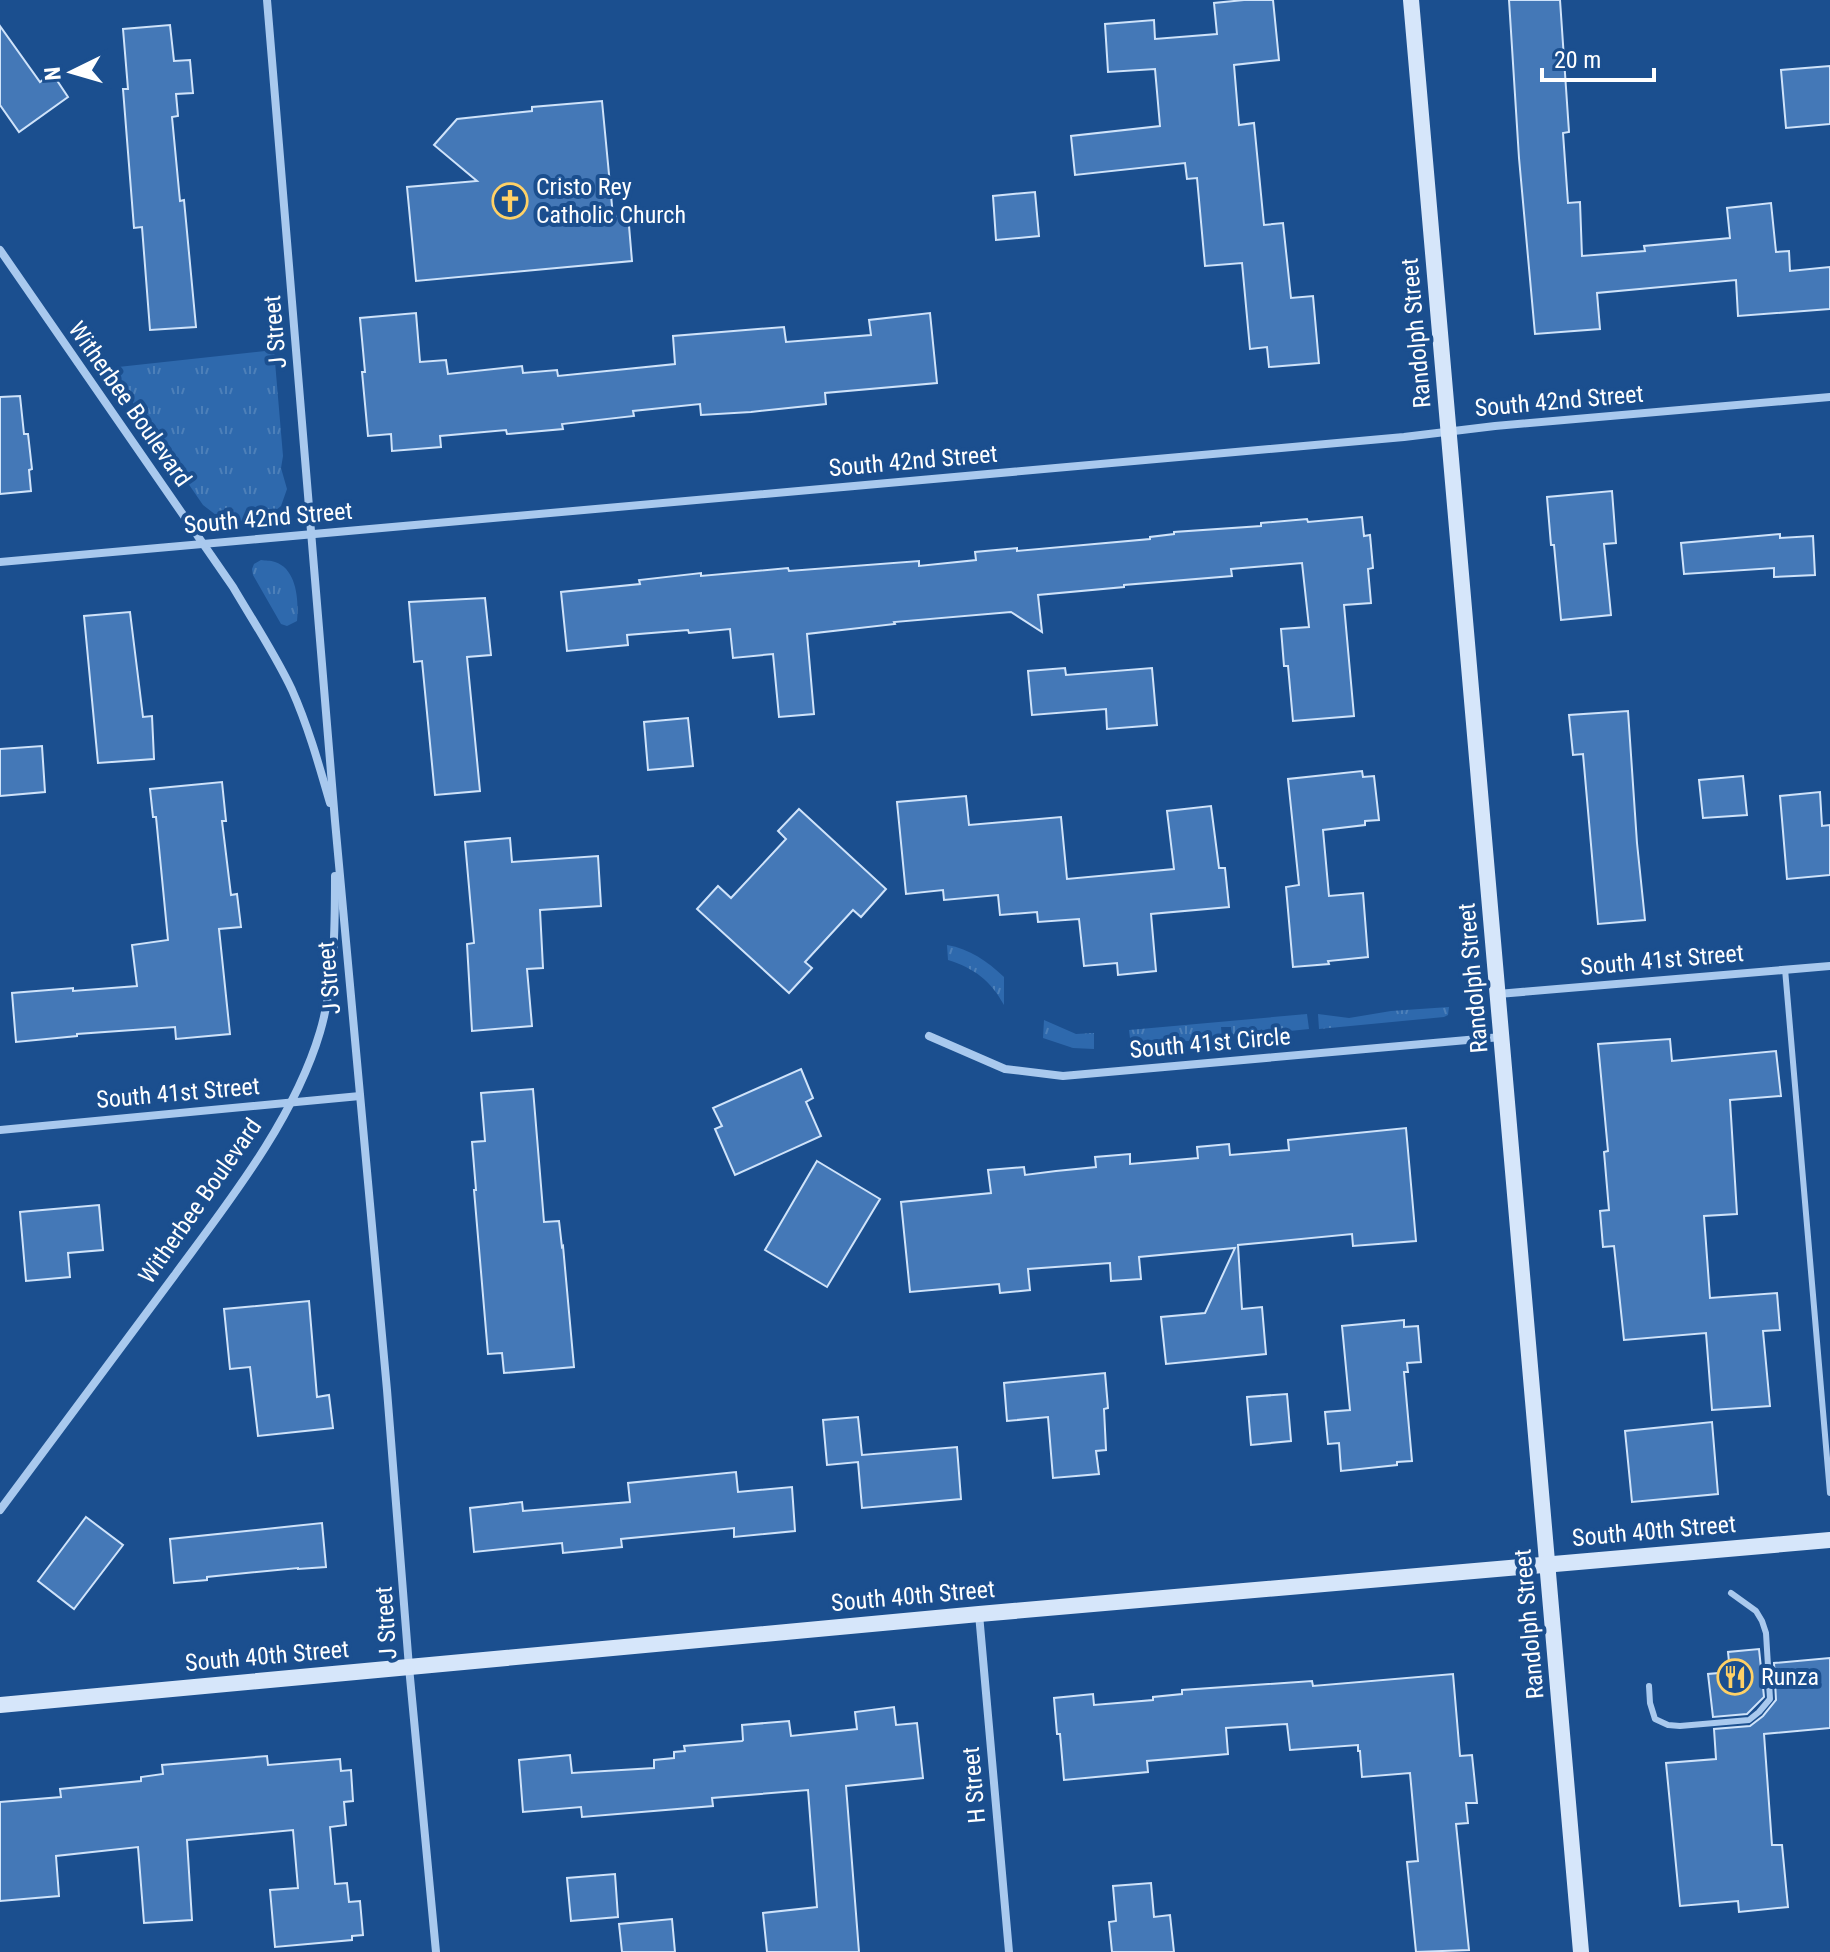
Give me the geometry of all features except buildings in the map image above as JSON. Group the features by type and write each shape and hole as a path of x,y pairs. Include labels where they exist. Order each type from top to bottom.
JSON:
{"main road":[{"name":"Randolph Street","path":"1411,0 1581,1952"},
{"name":"South 40th Street","path":"0,1705 979,1614 1830,1540"}],"street":[{"name":"J Street","path":"267,0 335,821 436,1952"},
{"name":"Witherbee Boulevard","path":"0,250 233,587 264,639 291,689 316,755 335,821 332,974 320,1034 290,1103 243,1182 0,1510"},
{"name":"South 42nd Street","path":"0,562 1830,397"},
{"name":"South 41st Street","path":"1498,994 1830,966"},
{"name":"South 41st Circle","path":"929,1036 1005,1069 1063,1076 1502,1037"},
{"name":"South 41st Street","path":"0,1130 360,1096"},
{"name":"H Street","path":"979,1614 1009,1952"}],"lane":[{"path":"1785,969 1830,1493"},
{"path":"1649,1686 1655,1719 1668,1725 1749,1720 1759,1712 1770,1699 1766,1633 1756,1611 1731,1593"}],"green space":[{"path":"274,350 283,456 281,468 287,489 281,506 267,517 230,522 203,505 109,368"},
{"path":"261,560 282,566 292,578 297,595 297,621 287,626 281,624 253,575 254,564"},
{"path":"947,945 978,956 1004,977 1004,1005 981,976 948,960"},
{"path":"1449,1007 1448,1015 1444,1017 1319,1029 1318,1014 1349,1018"},
{"path":"1307,1014 1309,1029 1232,1037 1231,1027 1221,1027 1222,1038 1131,1046 1129,1030"},
{"path":"1044,1020 1076,1034 1094,1033 1094,1049 1073,1048 1043,1038"}],"place":[{"name":"Cristo Rey Catholic Church","path":"510,201"},
{"name":"Runza","path":"1735,1677"}]}
